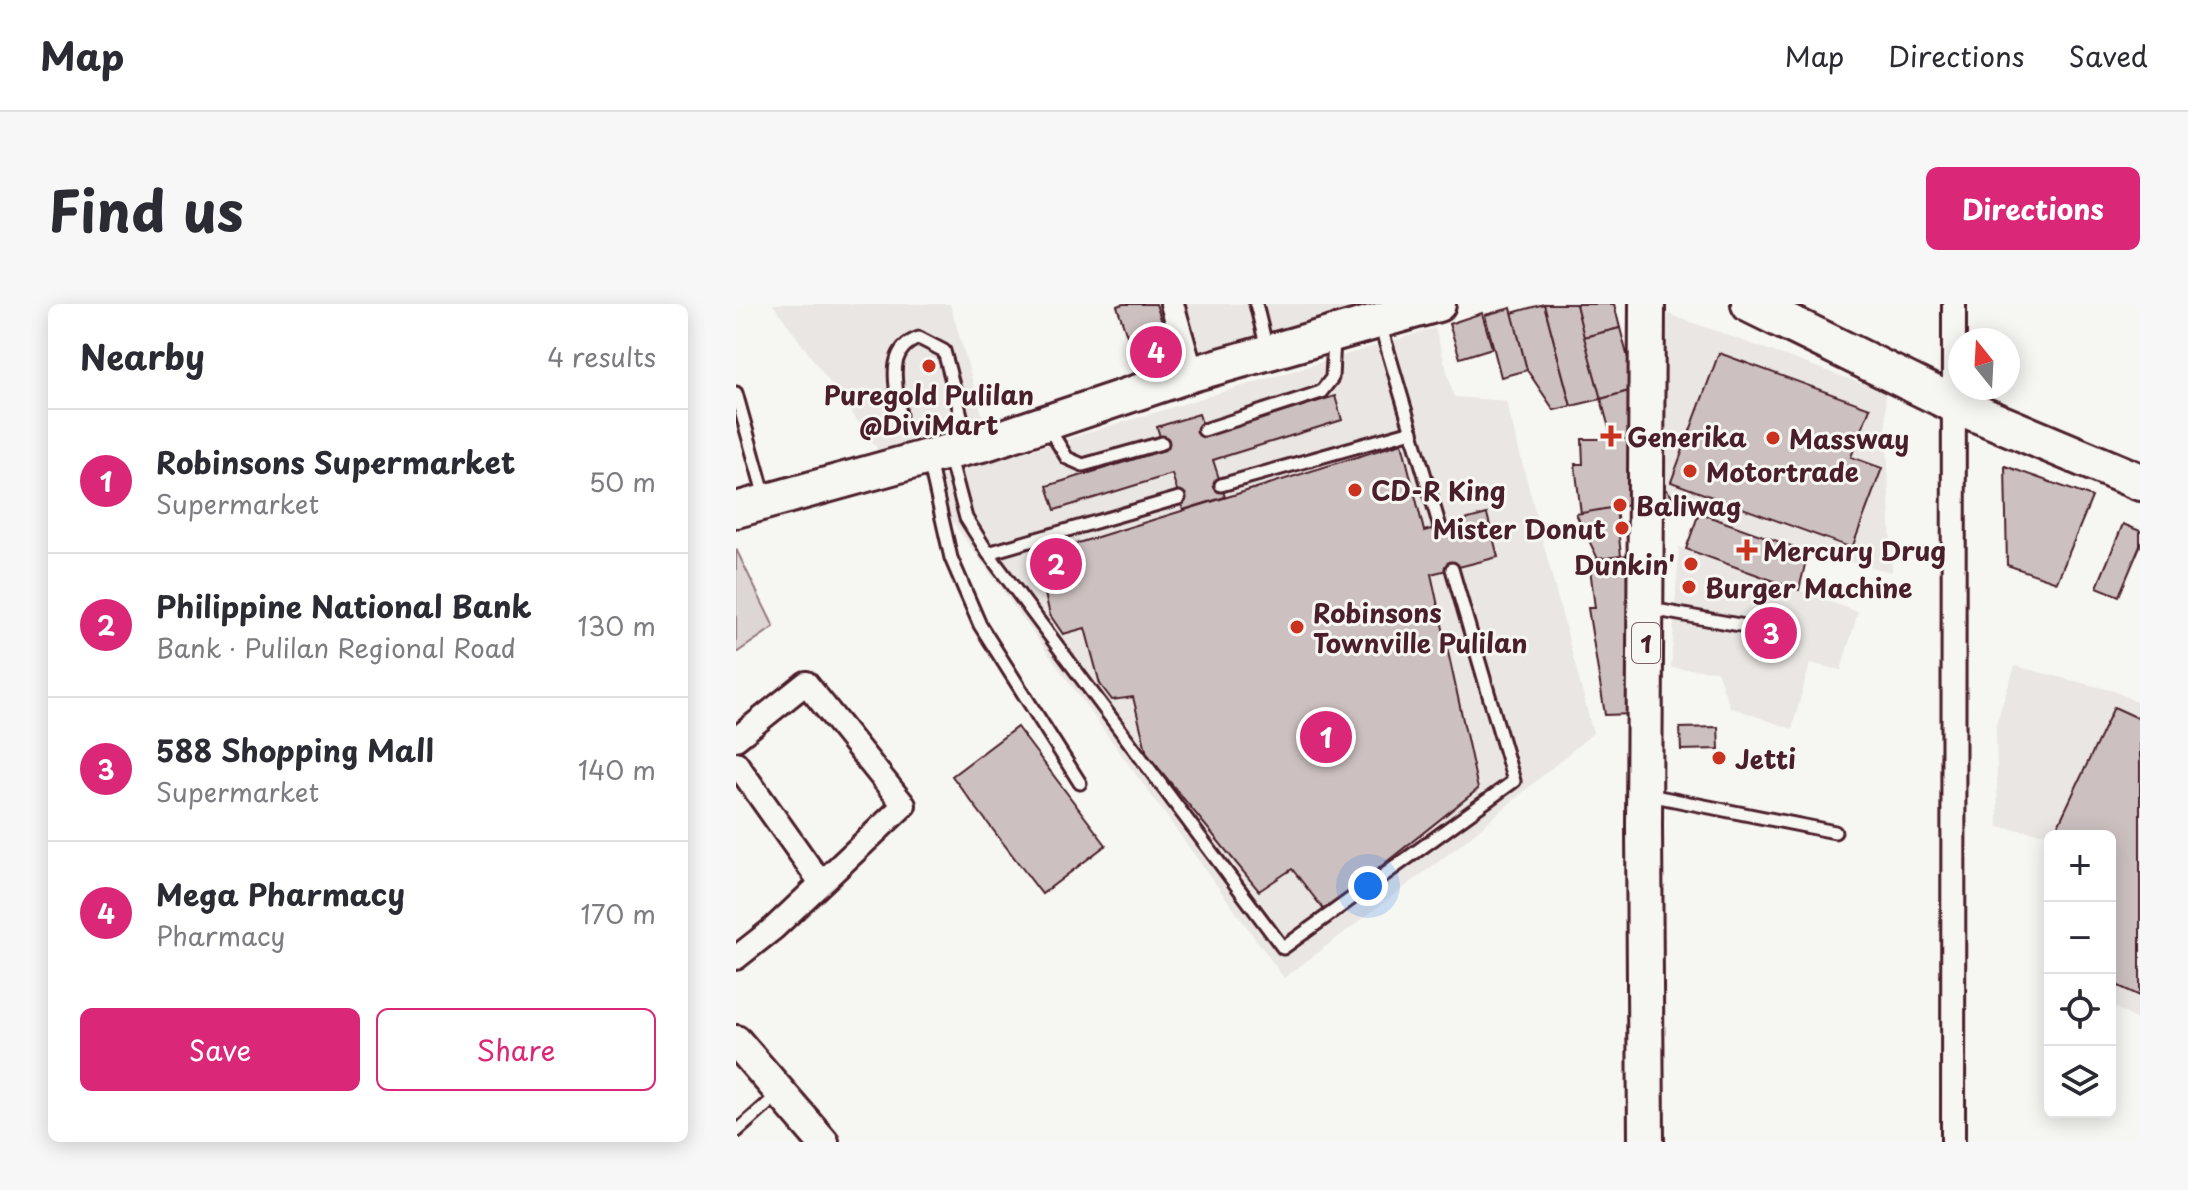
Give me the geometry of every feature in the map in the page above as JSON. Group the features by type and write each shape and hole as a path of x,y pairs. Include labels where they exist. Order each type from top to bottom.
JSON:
{"highway":[{"path":"1750,304 1954,404 2140,482"}],"main road":[{"path":"751,506 1046,423 1192,374 1438,304"},
{"name":"1","path":"1646,1142 1644,794 1647,304"},
{"path":"740,1053 780,1092 823,1142"}],"street":[{"path":"1172,304 1192,374"},
{"path":"1953,1142 1954,304"},
{"path":"736,739 806,683 904,805 774,928 736,958"},
{"path":"736,763 821,883"}],"lane":[{"path":"1256,304 1268,353"},
{"path":"1379,319 1440,527"},
{"path":"1204,430 1321,392 1332,378 1334,333"},
{"path":"900,416 895,368 897,355 905,343 919,338 944,351 951,558 980,625 1080,783"},
{"path":"736,393 751,506"},
{"path":"1046,423 1067,458 1083,465 1162,443"},
{"path":"1221,485 1412,431"},
{"path":"948,451 966,518 988,553 1283,948 1514,781 1452,569"},
{"path":"988,553 1179,498"},
{"path":"1647,608 1756,628"},
{"path":"1644,794 1835,832"},
{"path":"736,1132 780,1092"}],"shaded area":[{"path":"773,304 950,304 984,421 879,451"},
{"path":"1184,304 1406,304 1199,360"},
{"path":"1668,314 1885,392 1892,572 1808,552 1680,507 1667,490 1661,492"},
{"name":"Robinsons Townville Pulilan","path":"1435,328 1454,397 1506,401 1593,733 1459,846 1284,978 952,521 942,477"},
{"path":"1679,547 1858,612 1841,670 1810,663 1792,729 1730,707 1717,671 1671,668"},
{"path":"736,549 774,627 736,653"},
{"path":"2015,666 2114,691 2140,704 2140,1022 2116,1008 2116,830 2044,830 2044,833 1998,827 1996,724"}],"building":[{"path":"1156,304 1171,350 1136,362 1117,306"},
{"path":"1544,304 1571,406 1554,410 1527,370 1512,313"},
{"path":"1544,304 1576,304 1601,399 1571,406"},
{"path":"1576,304 1614,304 1620,328 1584,337"},
{"path":"1511,308 1527,370 1501,377 1485,315"},
{"path":"1482,313 1492,348 1460,358 1449,324"},
{"path":"1620,328 1636,389 1601,399 1584,337"},
{"name":"Massway","path":"1719,353 1870,408 1851,457 1882,468 1852,548 1671,482"},
{"path":"1636,389 1635,439 1612,439 1601,399"},
{"path":"1335,396 1342,420 1213,460 1225,497 1183,510 1172,474 1055,510 1047,486 1164,450 1157,427 1199,414 1206,436"},
{"path":"1582,439 1628,439 1629,505 1581,514 1575,464 1583,464"},
{"path":"1402,443 1424,531 1487,514 1498,557 1431,574 1478,789 1325,911 1292,869 1259,891 1147,754 1133,697 1112,700 1100,684 1085,628 1063,634 1050,615 1036,556"},
{"path":"2005,466 2092,497 2057,582 2007,565"},
{"path":"1667,490 1680,507 1663,513 1661,492"},
{"path":"1616,507 1621,556 1598,559 1576,514"},
{"name":"Mercury Drug","path":"1699,513 1808,552 1799,590 1686,549"},
{"path":"2123,524 2140,531 2140,546 2119,596 2097,587"},
{"path":"1626,556 1632,714 1605,715 1588,608 1595,608 1589,560"},
{"path":"2114,707 2140,719 2140,996 2116,985 2116,830 2056,830"},
{"path":"1017,727 1106,845 1042,894 952,776"},
{"path":"1718,727 1719,749 1681,750 1680,728"}],"place":[{"name":"Mega Pharmacy","path":"1156,352"},
{"name":"Puregold Pulilan @DiviMart","path":"929,366"},
{"name":"Generika","path":"1611,436"},
{"name":"Massway","path":"1773,438"},
{"name":"Motortrade","path":"1690,471"},
{"name":"CD-R King","path":"1355,490"},
{"name":"Baliwag","path":"1620,505"},
{"name":"Mister Donut","path":"1622,528"},
{"name":"Mercury Drug","path":"1747,550"},
{"name":"Philippine National Bank","path":"1056,564"},
{"name":"Dunkin'","path":"1691,564"},
{"name":"Burger Machine","path":"1689,587"},
{"name":"Robinsons Townville Pulilan","path":"1297,627"},
{"name":"588 Shopping Mall","path":"1771,633"},
{"name":"Robinsons Supermarket","path":"1326,737"},
{"name":"Jetti","path":"1719,758"}]}
